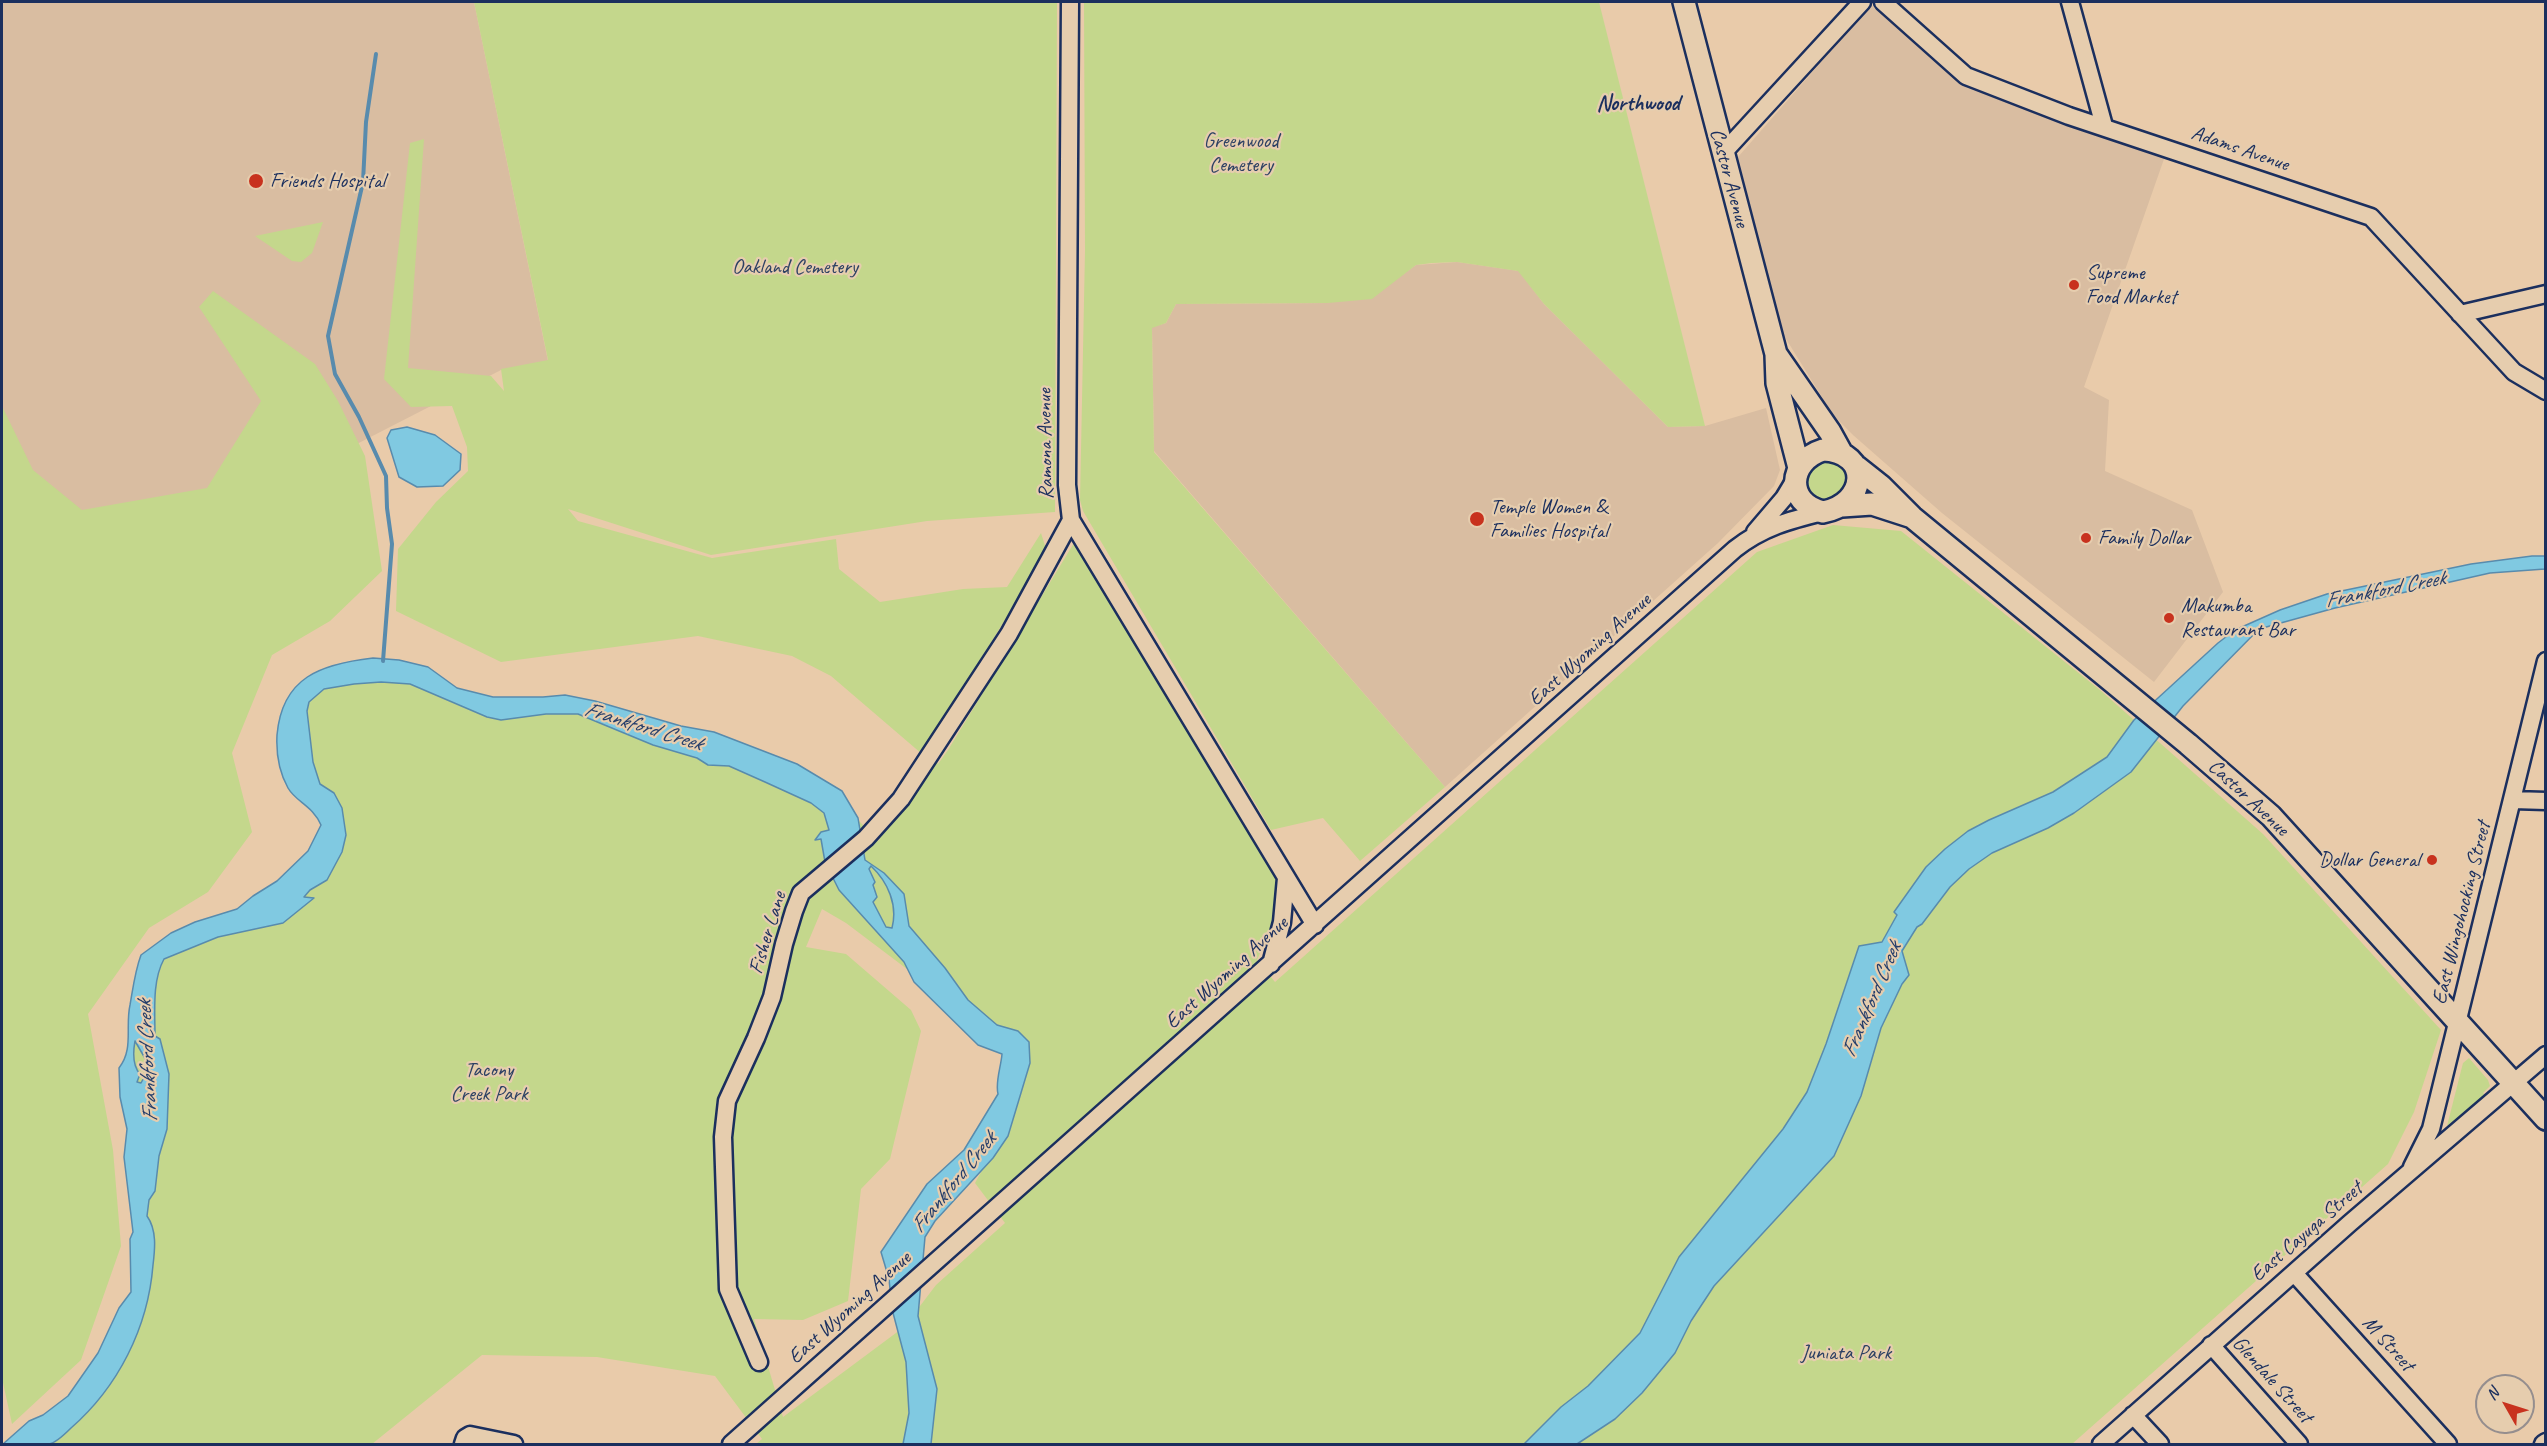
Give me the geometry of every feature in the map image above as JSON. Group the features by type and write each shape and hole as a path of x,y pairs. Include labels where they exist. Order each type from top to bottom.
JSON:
{"main road":[{"name":"Castor Avenue","path":"1684,2 1776,354 1777,383 1797,473"},
{"name":"Castor Avenue","path":"1776,354 1830,432 1841,452"},
{"path":"1823,450 1841,452 1857,467 1856,489 1833,509 1806,505 1800,497 1797,473 1805,459 1813,453 1823,450"},
{"name":"Castor Avenue","path":"1857,467 1881,486 1912,517 2188,744 2271,816 2546,1119"},
{"name":"Castor Avenue","path":"1833,509 1872,504 1912,517"}],"street":[{"name":"Ramona Avenue","path":"1070,2 1067,485 1071,520 1315,925"},
{"path":"1723,153 1862,2"},
{"name":"Adams Avenue","path":"1883,2 1966,76 2030,102 2371,218 2514,372 2546,391"},
{"path":"2070,2 2104,126"},
{"path":"2460,314 2546,294"},
{"name":"East Wyoming Avenue","path":"731,1444 1753,535 1784,498 1797,473"},
{"name":"East Wyoming Avenue","path":"1753,535 1782,522 1833,509"},
{"name":"Fisher Lane","path":"759,1362 728,1289 723,1137 727,1101 772,997 794,911 801,893 866,838 901,799 1009,634 1071,520"},
{"name":"East Wingohocking Street","path":"2410,1171 2431,1129 2546,661"},
{"path":"2512,800 2546,801"},
{"path":"1271,964 1282,922 1286,877"},
{"name":"East Cayuga Street","path":"2100,1444 2410,1171 2546,1055"},
{"name":"M Street","path":"2294,1273 2448,1444"},
{"name":"Glendale Street","path":"2211,1345 2300,1444"},
{"path":"2133,1415 2160,1444"},
{"path":"463,1444 465,1438 470,1435 514,1444"}],"shaded area":[{"name":"Friends Hospital","path":"2,2 474,2 548,361 501,370 240,504 82,516 2,490"},
{"path":"1871,5 1967,88 2164,159 2084,387 2109,400 2105,471 2192,510 2223,592 2154,682 1942,513 1853,435 1833,415 1783,334 1738,157"},
{"name":"Temple Women & Families Hospital","path":"1457,262 1519,271 1544,304 1668,427 1705,426 1766,408 1780,470 1774,486 1718,543 1445,787 1154,451 1152,327 1166,323 1176,304 1328,303 1399,277 1416,265"}],"green space":[{"name":"Oakland Cemetery","path":"474,2 1057,2 1055,512 927,521 711,555 568,509 578,521 712,558 836,539 839,569 880,602 963,589 1007,587 1041,533 1047,552 922,754 831,676 792,656 698,636 501,662 396,611 398,549 436,502 468,471 467,447 452,406 411,407 384,379 410,143 424,139 408,368 491,376 504,391 501,369 548,360"},
{"name":"Greenwood Cemetery","path":"1084,2 1599,2 1705,426 1668,427 1544,304 1518,271 1457,262 1416,265 1372,299 1328,303 1176,304 1166,323 1152,328 1154,452 1445,787 1360,861 1323,818 1271,830 1083,511 1080,500 1085,251"},
{"path":"323,222 312,253 301,262 292,261 255,236"},
{"path":"213,291 315,364 338,401 365,456 382,571 330,621 272,655 232,753 252,832 208,892 149,928 88,1014 113,1150 121,1246 81,1360 12,1424 2,1378 2,406 33,470 82,510 207,488 261,401 199,307"},
{"path":"1829,459 1842,468 1846,485 1845,491 1827,503 1808,494 1806,479 1811,467"},
{"path":"1833,525 1901,531 2100,690 2263,834 2441,1030 2414,1112 2388,1164 2072,1444 756,1444 762,1439 715,1376 597,1357 482,1355 372,1444 32,1444 135,1312 132,1125 124,1090 147,956 265,904 339,819 284,737 303,689 360,664 476,701 563,699 837,799 879,841 881,832 936,760 938,764 948,750 1074,543 1188,723 1281,883 1280,909 1257,960 1275,982 1757,552","holes":["822,909 846,923 1009,1046 997,1143 975,1183 1005,1223 936,1285 904,1327 783,1417 754,1319 803,1320 848,1301 861,1189 890,1159 921,1031 911,1010 846,954 806,947"]},
{"path":"2469,1058 2488,1080 2490,1086 2483,1093 2485,1095 2447,1126 2463,1063"}],"water":[{"path":"407,427 435,435 461,454 460,470 443,486 417,487 399,477 387,438 391,430"},
{"name":"Frankford Creek","path":"2545,556 2545,569 2490,573 2335,608 2259,629 2183,706 2131,772 2074,813 2048,828 1992,853 1969,869 1950,887 1922,924 1917,927 1902,951 1909,975 1902,984 1881,1028 1861,1096 1834,1156 1714,1286 1691,1321 1675,1353 1642,1393 1615,1419 1577,1444 1524,1444 1561,1407 1588,1386 1640,1333 1679,1257 1783,1129 1807,1092 1859,946 1882,942 1897,915 1894,912 1926,867 1945,849 1968,831 2053,792 2107,757 2134,720 2235,630 2280,610 2327,594 2471,564"},
{"name":"Frankford Creek","path":"373,658 399,660 428,667 457,688 493,697 565,695 595,701 681,726 714,732 797,764 842,791 858,818 865,860 884,873 904,894 909,926 945,968 968,1000 997,1025 1018,1031 1029,1042 1030,1063 1008,1136 993,1158 935,1221 925,1237 918,1316 937,1389 931,1444 903,1444 909,1413 906,1362 892,1309 889,1279 881,1252 927,1184 964,1150 998,1094 1002,1054 978,1045 914,982 904,962 839,890 825,862 821,839 815,840 821,832 829,830 824,813 811,803 729,766 708,765 697,758 653,745 578,714 546,714 501,720 487,717 410,684 381,682 324,689 309,702 307,711 313,762 320,784 334,793 342,808 346,835 342,852 327,880 310,890 304,897 314,898 283,923 218,937 164,959 160,968 155,996 155,1036 160,1039 169,1074 167,1129 159,1156 155,1191 149,1200 147,1216 154,1240 150,1288 145,1311 128,1355 103,1394 88,1412 57,1440 44,1445 3,1444 29,1421 43,1415 68,1396 98,1353 119,1308 131,1292 130,1239 133,1232 124,1157 127,1129 120,1097 119,1068 124,1061 128,1046 129,1013 141,955 171,933 195,922 237,909 277,881 308,851 321,825 314,813 291,793 282,776 277,749 280,715 287,699 307,677 337,664","holes":["871,866 882,879 890,894 894,911 892,928 886,927 873,902 877,897 873,885 875,882 869,869","135,1041 146,1060 148,1070 141,1083 137,1082 140,1074 134,1063"]}],"waterway":[{"path":"376,54 366,122 363,182 328,336 335,374 359,417 386,476 387,508 392,544 383,661"}],"place":[{"name":"Friends Hospital","path":"256,181"},
{"name":"Supreme Food Market","path":"2074,285"},
{"name":"Temple Women & Families Hospital","path":"1477,519"},
{"name":"Family Dollar","path":"2086,538"},
{"name":"Makumba Restaurant Bar","path":"2169,618"},
{"name":"Dollar General","path":"2432,860"}],"district":[{"name":"Northwood","path":"1638,104"}],"park label":[{"name":"Tacony Creek Park","path":"489,1082"},
{"name":"Juniata Park","path":"1846,1353"}]}
